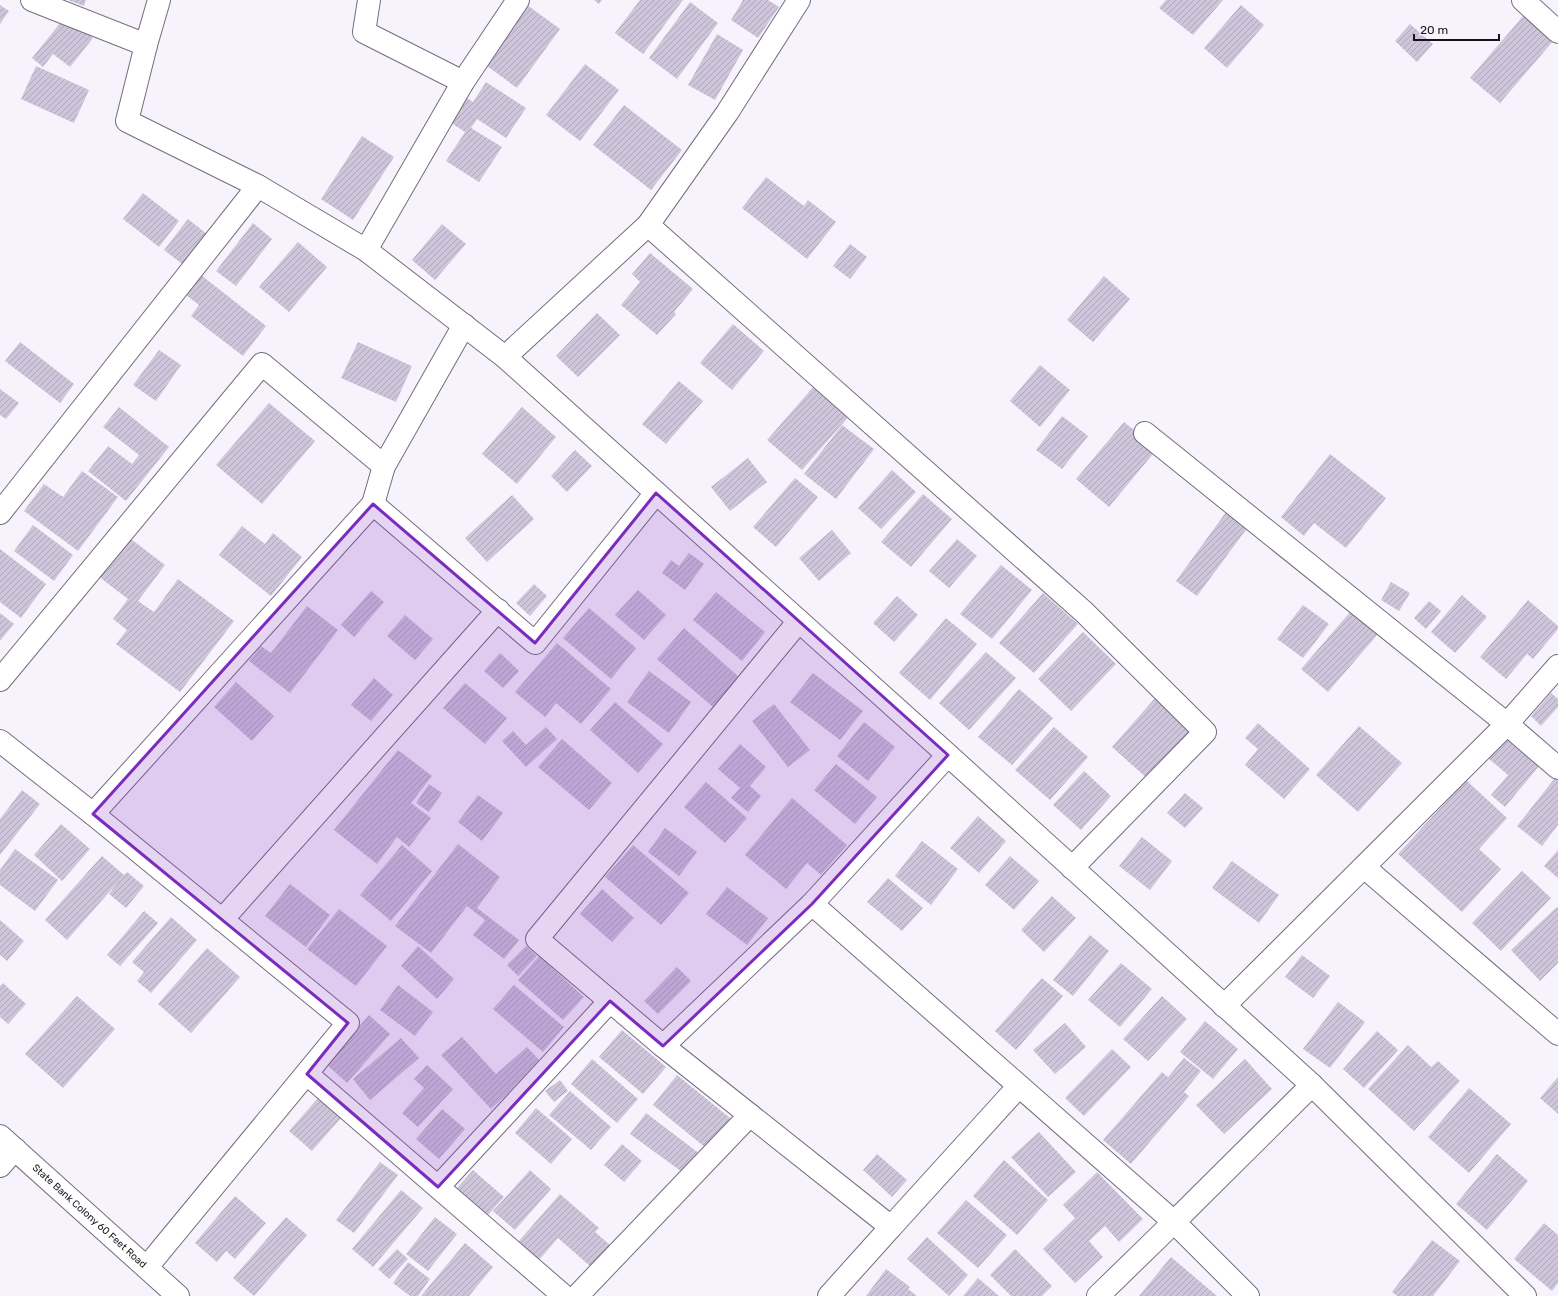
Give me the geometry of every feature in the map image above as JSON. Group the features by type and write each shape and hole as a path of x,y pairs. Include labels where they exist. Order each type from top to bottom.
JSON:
{"street":[{"path":"32,0 146,45"},
{"path":"159,0 127,121 258,186 366,250 505,357 948,755 1312,1085 1525,1296"},
{"path":"369,0 364,32 463,82"},
{"path":"366,250 463,82 518,0"},
{"path":"505,357 648,225 728,113 799,0"},
{"path":"1523,0 1558,32"},
{"path":"0,513 258,186"},
{"path":"648,225 1084,612 1205,732 1072,868"},
{"path":"93,814 373,504 384,466 464,325"},
{"path":"0,680 262,364 384,466"},
{"path":"1145,433 1507,724 1558,768"},
{"path":"373,504 535,643 656,494"},
{"path":"222,920 498,610"},
{"path":"799,622 536,939 663,1046 891,1227"},
{"path":"1224,1006 1507,724 1558,666"},
{"path":"0,741 93,814 348,1023 147,1267"},
{"path":"663,1046 812,904 948,755"},
{"path":"1364,867 1558,1034"},
{"path":"812,904 1174,1222 1248,1296"},
{"path":"438,1187 610,1001"},
{"path":"307,1074 564,1296"},
{"path":"1098,1296 1312,1085"},
{"path":"829,1296 1019,1086"},
{"path":"577,1296 750,1115"},
{"path":"0,1166 7,1142"},
{"name":"State Bank Colony 60 Feet Road","path":"7,1142 178,1296"}],"highlighted area":[{"path":"656,493 948,755 812,904 663,1046 610,1001 438,1187 307,1074 348,1023 93,814 373,504 535,643"}],"building":[{"path":"68,0 86,0 84,6"},
{"path":"594,0 602,0 599,4"},
{"path":"640,0 683,0 643,54 615,33"},
{"path":"743,0 768,0 779,7 758,38 731,20"},
{"path":"1166,0 1223,0 1193,35 1159,8"},
{"path":"690,2 718,23 677,79 649,58"},
{"path":"0,5 9,11 0,24"},
{"path":"527,5 560,29 517,88 483,63"},
{"path":"1241,5 1264,25 1227,68 1204,48"},
{"path":"1524,15 1554,40 1500,103 1470,78"},
{"path":"66,16 93,38 70,67 53,54 43,67 32,58"},
{"path":"1410,24 1433,44 1417,62 1395,41"},
{"path":"717,34 743,50 715,100 688,85"},
{"path":"585,64 619,90 580,141 546,115"},
{"path":"36,66 89,90 74,123 21,99"},
{"path":"486,82 526,108 506,138 477,119 471,128 502,147 479,182 446,161 465,132 448,121 464,96 473,102"},
{"path":"624,105 682,150 651,190 593,145"},
{"path":"362,136 394,157 353,220 321,199"},
{"path":"766,177 804,206 808,200 836,222 807,259 742,208"},
{"path":"143,193 179,221 159,247 123,219"},
{"path":"188,219 212,238 189,269 164,250"},
{"path":"253,223 272,239 236,286 216,271"},
{"path":"442,224 466,244 435,280 412,260"},
{"path":"298,242 327,267 289,312 259,287"},
{"path":"850,244 867,257 850,279 833,266"},
{"path":"650,253 693,289 674,312 676,314 657,335 621,305 640,282 632,274"},
{"path":"201,275 266,326 243,356 191,316 199,305 186,295"},
{"path":"1104,276 1130,299 1093,342 1067,320"},
{"path":"597,313 620,335 578,377 556,356"},
{"path":"733,324 764,351 732,390 700,363"},
{"path":"20,342 74,384 60,403 5,361"},
{"path":"358,342 412,366 396,402 341,378"},
{"path":"159,350 181,365 156,401 133,385"},
{"path":"1040,365 1070,390 1040,427 1010,401"},
{"path":"679,381 703,401 666,444 642,424"},
{"path":"815,385 850,415 802,470 767,440"},
{"path":"0,389 19,403 6,419 0,415"},
{"path":"269,403 315,441 262,504 216,465"},
{"path":"119,407 169,447 126,501 88,471 108,446 132,464 139,455 103,427"},
{"path":"522,407 556,437 517,484 482,454"},
{"path":"1062,416 1088,436 1062,469 1036,450"},
{"path":"1124,422 1157,449 1109,507 1076,479"},
{"path":"842,425 874,449 836,499 804,474"},
{"path":"575,450 592,466 567,492 551,476"},
{"path":"1330,454 1386,498 1346,548 1314,523 1304,536 1281,517"},
{"path":"748,458 767,482 730,511 711,487"},
{"path":"892,470 916,492 881,529 858,508"},
{"path":"82,471 118,497 78,551 24,511 44,484 63,497"},
{"path":"795,478 818,497 776,547 753,527"},
{"path":"923,494 952,519 911,567 881,542"},
{"path":"512,495 534,519 487,562 465,538"},
{"path":"1229,508 1251,523 1197,596 1176,581"},
{"path":"33,525 73,555 54,581 14,551"},
{"path":"242,526 265,544 273,533 302,557 271,596 219,555"},
{"path":"832,530 851,553 819,581 799,558"},
{"path":"127,536 165,565 138,601 154,612 178,579 234,621 180,692 116,644 127,630 113,619 128,599 98,576"},
{"path":"957,539 977,556 949,588 929,571"},
{"path":"0,549 46,584 21,618 0,602"},
{"path":"689,553 704,564 685,590 662,573 671,560 679,566"},
{"path":"1001,565 1032,590 992,639 960,614"},
{"path":"1391,582 1410,593 1399,611 1381,600"},
{"path":"534,584 547,596 530,616 516,603"},
{"path":"638,590 666,615 644,640 615,615"},
{"path":"371,591 384,602 354,637 341,625"},
{"path":"716,592 765,632 742,661 693,620"},
{"path":"1043,593 1078,624 1034,673 999,643"},
{"path":"1462,595 1487,617 1455,653 1431,632"},
{"path":"897,596 918,615 894,642 873,623"},
{"path":"1528,600 1558,626 1558,629 1533,659 1527,654 1506,679 1480,657"},
{"path":"1429,601 1441,611 1426,629 1414,618"},
{"path":"1303,605 1329,624 1303,658 1277,639"},
{"path":"307,606 338,630 290,693 249,661 261,646 271,653"},
{"path":"589,608 636,648 611,679 563,638"},
{"path":"1351,611 1378,634 1328,692 1301,669"},
{"path":"0,613 14,624 0,641"},
{"path":"405,615 433,639 415,660 387,636"},
{"path":"946,618 977,644 930,700 899,673"},
{"path":"684,628 739,677 713,707 657,659"},
{"path":"1083,632 1116,664 1071,711 1038,679"},
{"path":"557,643 611,689 581,724 556,703 545,717 515,692"},
{"path":"986,652 1016,678 969,730 939,703"},
{"path":"500,653 519,671 503,688 484,671"},
{"path":"649,671 691,702 669,733 627,702"},
{"path":"813,673 863,711 840,740 790,702"},
{"path":"374,678 393,695 371,721 351,705"},
{"path":"236,682 274,716 252,741 214,707"},
{"path":"465,683 507,718 485,744 443,708"},
{"path":"1019,689 1053,718 1012,765 978,737"},
{"path":"1551,693 1558,699 1558,707 1541,726 1531,716"},
{"path":"1156,697 1194,731 1150,781 1112,747"},
{"path":"615,702 663,744 638,773 590,730"},
{"path":"774,704 810,750 788,767 752,721"},
{"path":"864,722 895,747 868,781 837,756"},
{"path":"1258,723 1310,769 1284,799 1245,765 1258,749 1245,738"},
{"path":"1359,726 1402,763 1358,812 1316,775"},
{"path":"546,727 557,739 526,767 502,741 513,731 526,745"},
{"path":"1054,727 1088,757 1050,800 1015,770"},
{"path":"1506,736 1540,765 1505,807 1491,795 1508,775 1488,758"},
{"path":"562,739 612,783 589,810 538,767"},
{"path":"740,744 766,767 750,786 761,796 748,812 731,798 740,788 718,769"},
{"path":"398,750 432,776 411,803 431,818 409,847 397,837 377,864 334,830"},
{"path":"836,764 877,797 855,824 814,790"},
{"path":"1084,771 1111,796 1081,830 1053,805"},
{"path":"1555,778 1558,780 1558,825 1542,846 1517,826"},
{"path":"1466,780 1507,818 1479,849 1501,869 1462,912 1398,854"},
{"path":"706,782 747,818 725,843 684,807"},
{"path":"429,784 442,793 429,812 416,803"},
{"path":"22,790 40,804 0,855 0,819"},
{"path":"1185,793 1203,808 1185,828 1167,813"},
{"path":"478,795 503,813 482,841 458,822"},
{"path":"792,798 847,845 821,875 807,863 786,889 745,855"},
{"path":"978,816 1006,841 979,873 950,848"},
{"path":"61,824 90,849 62,881 34,855"},
{"path":"665,828 697,852 679,876 648,852"},
{"path":"1142,837 1172,861 1150,890 1119,866"},
{"path":"922,841 958,869 931,905 895,876"},
{"path":"458,844 500,877 477,908 519,940 504,959 473,935 485,920 467,906 431,953 395,926"},
{"path":"402,845 432,871 391,921 360,895"},
{"path":"633,845 689,893 661,925 605,877"},
{"path":"15,849 58,880 35,911 0,885 0,870"},
{"path":"1558,850 1558,878 1544,866"},
{"path":"102,856 124,875 127,872 144,886 126,908 109,894 118,882 67,940 45,920"},
{"path":"1010,856 1039,881 1014,910 985,885"},
{"path":"1232,861 1279,895 1259,923 1212,888"},
{"path":"1522,871 1551,898 1501,951 1472,923"},
{"path":"888,878 923,908 902,931 867,902"},
{"path":"290,884 330,915 306,947 265,916"},
{"path":"727,887 768,918 747,945 706,914"},
{"path":"602,889 634,918 612,942 580,914"},
{"path":"1052,896 1076,918 1044,952 1021,930"},
{"path":"1557,907 1558,963 1540,981 1511,950"},
{"path":"339,909 387,946 356,986 307,949"},
{"path":"144,911 158,923 120,966 107,955"},
{"path":"171,917 197,940 151,993 137,981 144,972 132,962"},
{"path":"0,920 24,941 7,961 0,955"},
{"path":"1090,935 1109,951 1073,996 1053,980"},
{"path":"418,946 454,979 437,999 401,966"},
{"path":"526,946 537,956 518,976 507,965"},
{"path":"207,948 240,977 191,1033 158,1004"},
{"path":"1302,955 1330,976 1313,998 1285,977"},
{"path":"539,956 584,997 563,1020 518,980"},
{"path":"1121,963 1152,989 1120,1027 1088,1000"},
{"path":"677,967 691,981 658,1014 644,1001"},
{"path":"1042,978 1063,996 1016,1050 995,1031"},
{"path":"3,983 26,1004 8,1024 0,1017 0,986"},
{"path":"398,985 433,1012 415,1036 380,1010"},
{"path":"514,985 564,1027 543,1052 493,1009"},
{"path":"77,996 115,1029 63,1088 25,1054"},
{"path":"1162,996 1187,1019 1148,1061 1123,1039"},
{"path":"1338,1002 1365,1022 1330,1068 1303,1049"},
{"path":"369,1015 390,1034 347,1083 326,1064"},
{"path":"1205,1021 1238,1049 1213,1079 1180,1052"},
{"path":"1065,1023 1086,1047 1055,1074 1033,1050"},
{"path":"622,1030 666,1067 643,1094 599,1057"},
{"path":"1377,1031 1398,1050 1364,1088 1343,1069"},
{"path":"462,1037 496,1074 527,1047 542,1063 491,1109 441,1055"},
{"path":"401,1038 419,1058 370,1100 353,1079"},
{"path":"1408,1045 1431,1067 1438,1061 1460,1081 1414,1131 1368,1089"},
{"path":"1112,1049 1131,1067 1084,1116 1065,1098"},
{"path":"1184,1058 1201,1071 1184,1092 1189,1096 1131,1164 1103,1140 1162,1072 1168,1077"},
{"path":"592,1059 638,1099 617,1123 571,1084"},
{"path":"1245,1059 1272,1089 1224,1134 1196,1105"},
{"path":"427,1065 453,1089 418,1127 402,1113 424,1088 414,1079"},
{"path":"677,1075 730,1118 706,1148 653,1105"},
{"path":"1558,1077 1558,1114 1540,1098"},
{"path":"560,1080 568,1091 554,1102 545,1091"},
{"path":"1469,1088 1511,1124 1469,1173 1428,1137"},
{"path":"570,1091 611,1127 591,1150 549,1115"},
{"path":"318,1098 341,1118 312,1151 289,1131"},
{"path":"536,1108 572,1139 551,1164 515,1133"},
{"path":"442,1109 465,1129 439,1159 416,1139"},
{"path":"646,1113 704,1157 689,1177 630,1134"},
{"path":"1039,1132 1076,1172 1048,1197 1011,1157"},
{"path":"622,1144 642,1161 624,1182 604,1165"},
{"path":"877,1154 907,1180 892,1197 863,1170"},
{"path":"1497,1154 1528,1181 1487,1230 1456,1204"},
{"path":"1004,1160 1048,1200 1017,1235 973,1196"},
{"path":"380,1162 398,1175 354,1233 336,1220"},
{"path":"473,1170 504,1197 488,1215 457,1188"},
{"path":"530,1170 551,1189 515,1230 493,1211"},
{"path":"1097,1172 1143,1219 1119,1242 1105,1226 1089,1241 1103,1257 1075,1283 1043,1249 1075,1218 1063,1205"},
{"path":"401,1190 423,1208 373,1267 352,1249"},
{"path":"560,1194 599,1228 595,1232 617,1251 598,1273 558,1238 539,1260 518,1242"},
{"path":"235,1196 266,1223 235,1259 226,1251 217,1262 195,1243"},
{"path":"966,1200 1007,1235 978,1268 937,1233"},
{"path":"286,1217 307,1235 254,1296 233,1278"},
{"path":"435,1217 457,1234 428,1271 406,1254"},
{"path":"1544,1223 1558,1235 1558,1283 1552,1291 1514,1259"},
{"path":"927,1237 968,1275 949,1296 907,1259"},
{"path":"1432,1240 1460,1261 1433,1296 1397,1296 1392,1292"},
{"path":"465,1243 493,1267 469,1296 421,1296"},
{"path":"397,1249 408,1259 389,1279 378,1269"},
{"path":"1015,1249 1052,1286 1042,1296 1011,1296 990,1275"},
{"path":"1171,1257 1217,1296 1139,1296"},
{"path":"408,1262 430,1279 418,1296 410,1296 393,1283"},
{"path":"886,1269 910,1287 908,1289 917,1296 866,1296"},
{"path":"978,1278 999,1296 963,1296"}]}
